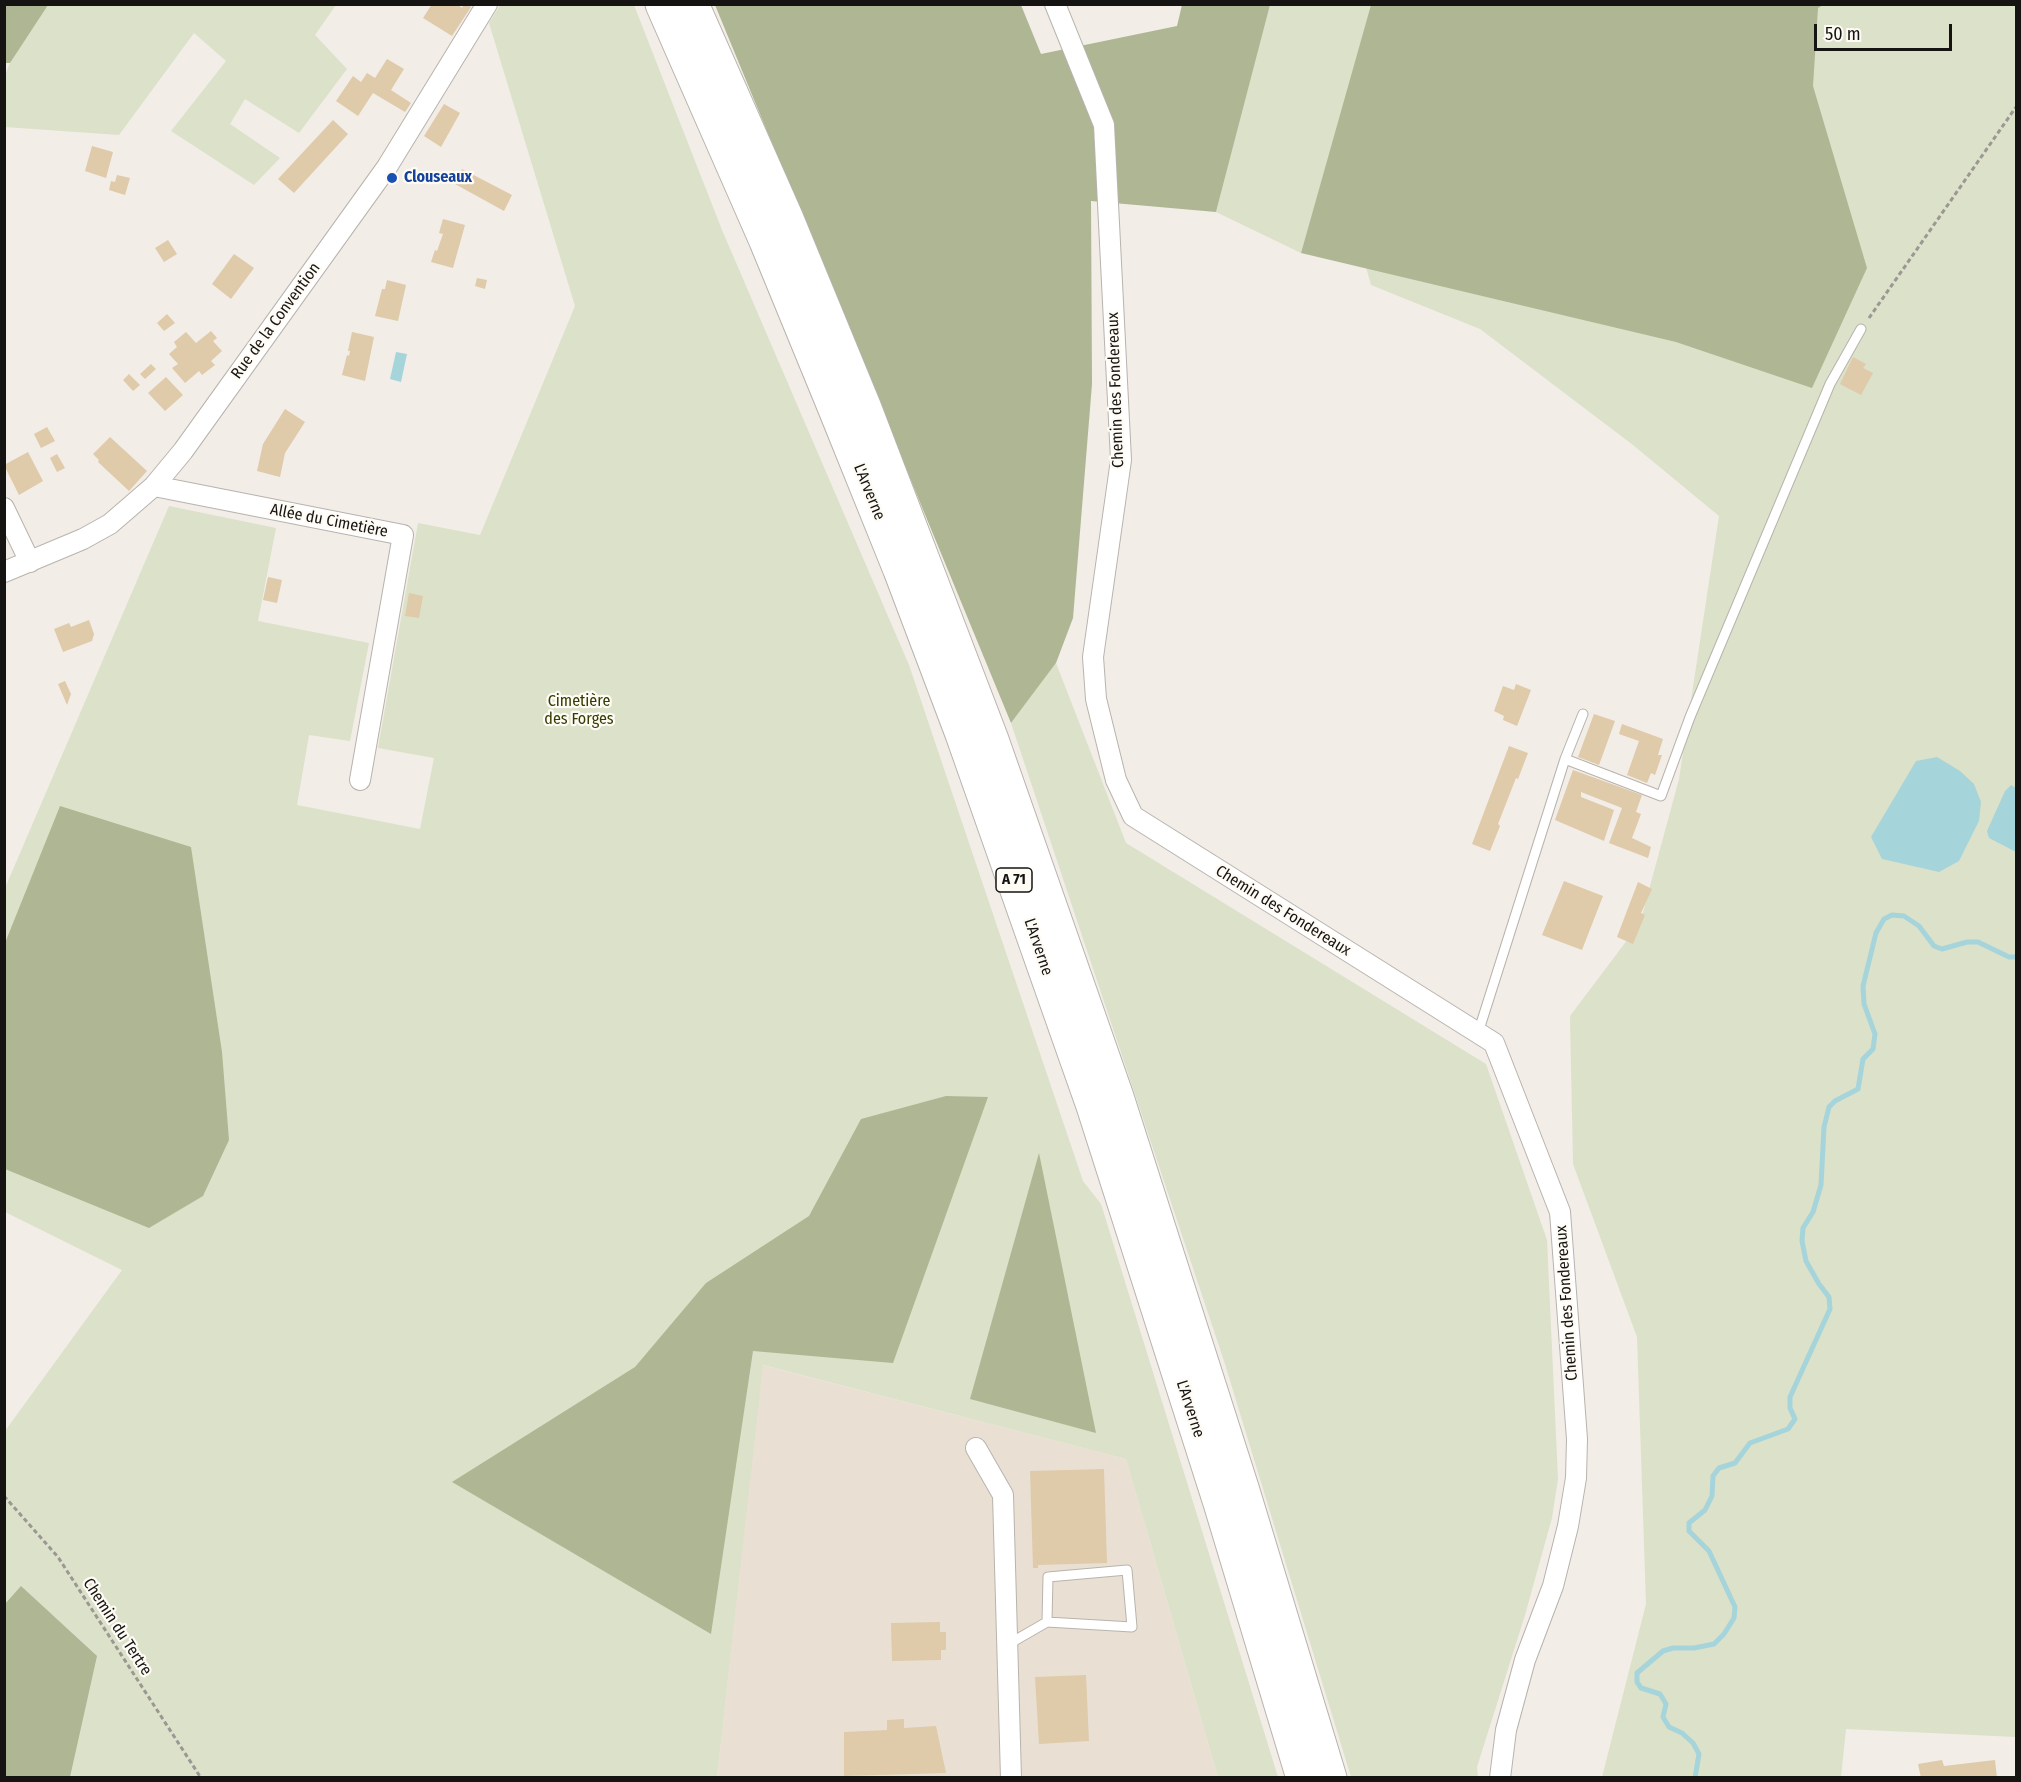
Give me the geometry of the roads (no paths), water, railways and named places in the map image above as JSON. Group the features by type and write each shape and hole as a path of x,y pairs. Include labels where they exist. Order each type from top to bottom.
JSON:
{"highway":[{"name":"L'Arverne","path":"662,4 766,241 835,409 900,570 966,745 1093,1106 1220,1503 1303,1778"},
{"name":"L'Arverne","path":"692,4 787,219 864,406 992,740 1120,1108 1244,1491 1330,1778"}],"street":[{"name":"Rue de la Convention","path":"4,572 82,539 110,524 154,486 183,451 387,167 487,4"},
{"name":"Chemin des Fondereaux","path":"1054,4 1104,125 1121,460 1093,657 1096,699 1116,780 1133,816 1494,1044 1560,1212 1577,1439 1576,1478 1568,1526 1553,1586 1525,1660 1508,1720 1500,1778"},
{"name":"Allée du Cimetière","path":"154,486 403,536 360,780"},
{"path":"4,508 30,562"},
{"path":"976,1448 1003,1495 1011,1778"}],"lane":[{"path":"1565,759 1661,796 1690,717 1830,384 1861,329"},
{"path":"1478,1034 1565,759 1583,714"},
{"path":"1007,1645 1047,1622 1132,1627 1127,1570 1048,1577 1047,1622"}],"water":[{"path":"396,352 407,354 401,382 390,379"},
{"path":"1937,757 1960,771 1974,784 1981,802 1979,821 1959,861 1939,872 1882,859 1871,837 1916,761"},
{"path":"2011,785 2016,788 2016,852 1989,838 1987,831 2005,791"}],"waterway":[{"path":"1695,1778 1699,1754 1693,1743 1682,1733 1669,1727 1663,1717 1666,1704 1660,1694 1641,1688 1637,1682 1637,1673 1663,1651 1714,1644 1724,1634 1734,1618 1735,1607 1709,1551 1689,1531 1689,1523 1705,1510 1712,1496 1713,1476 1719,1468 1735,1463 1750,1443 1788,1429 1795,1419 1790,1408 1790,1397 1830,1309 1829,1297 1806,1261 1802,1241 1803,1228 1813,1212 1821,1185 1824,1127 1829,1107 1835,1101 1858,1089 1863,1059 1873,1049 1875,1034 1864,1004 1863,986 1876,933 1884,919 1892,915 1904,916 1919,926 1934,946 1942,949 1967,942 1978,942 2009,957 2016,957"}],"place":[{"name":"Clouseaux","path":"392,178"}],"park label":[{"name":"Cimetière des Forges","path":"579,711"}]}
